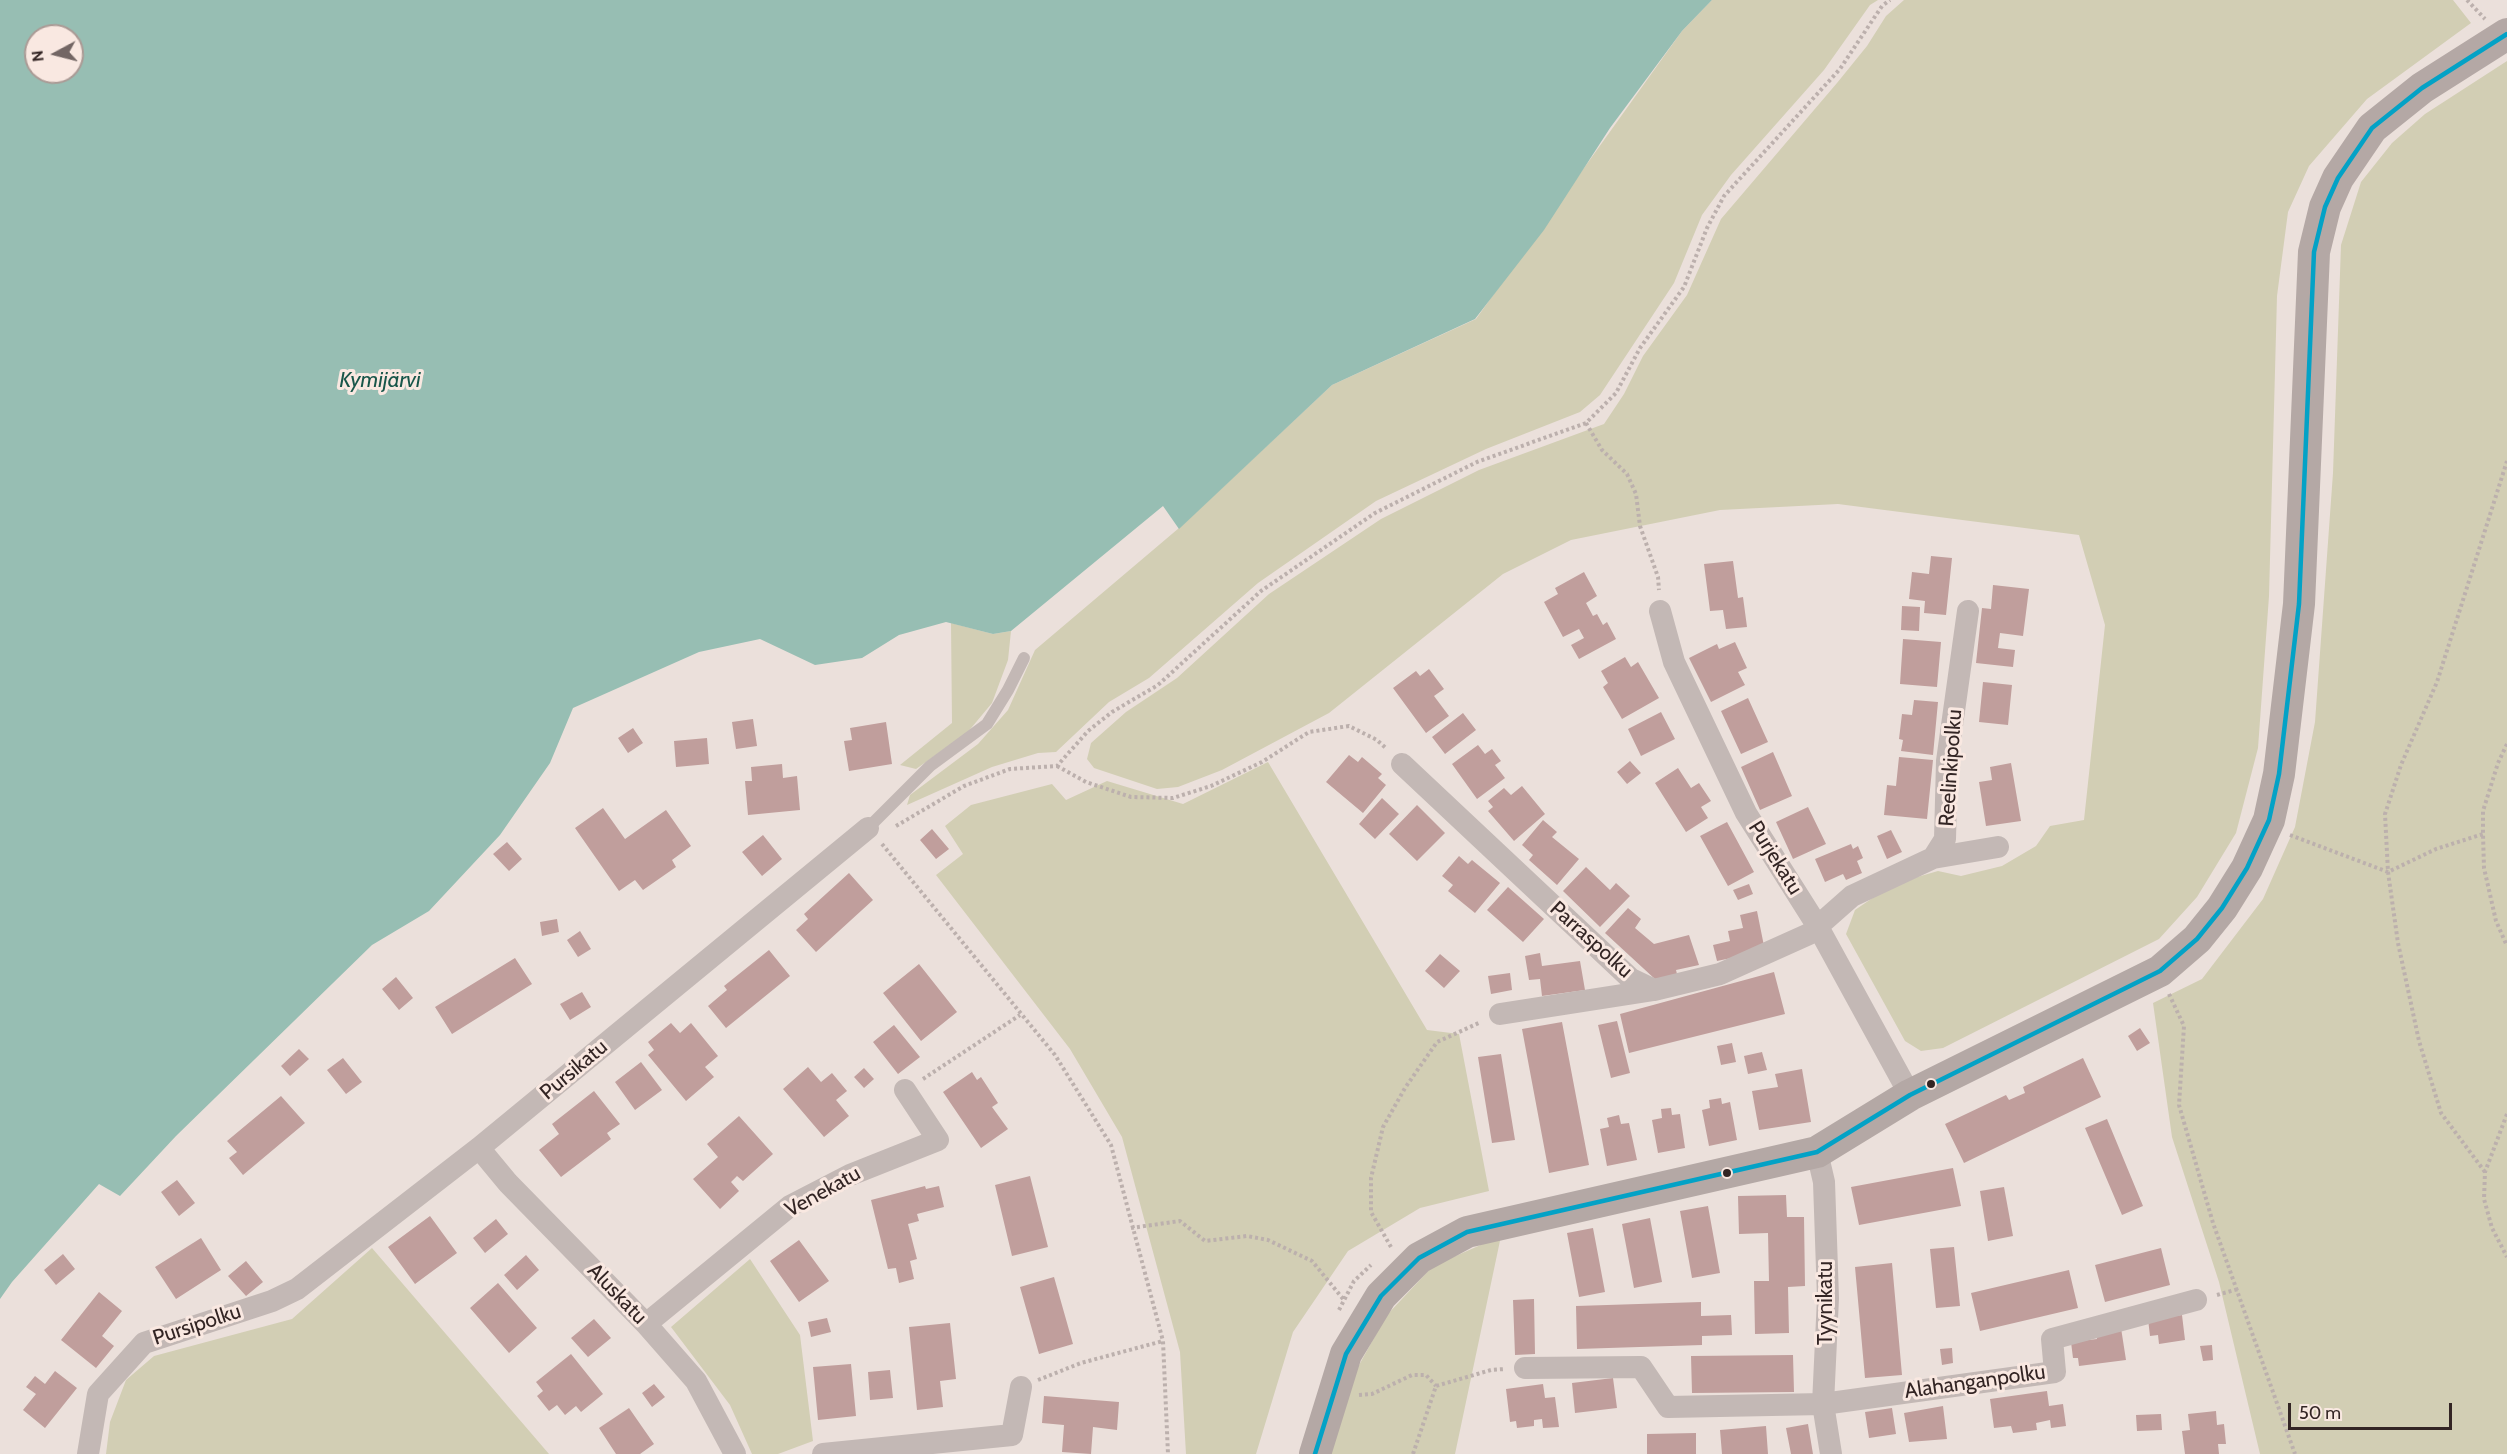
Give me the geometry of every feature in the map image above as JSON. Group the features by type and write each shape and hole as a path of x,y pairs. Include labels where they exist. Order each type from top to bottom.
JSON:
{"street":[{"path":"1315,1454 1346,1354 1381,1296 1419,1258 1467,1232 1817,1152 1910,1095 2160,971 2197,939 2222,909 2247,868 2269,820 2286,724 2299,604 2314,252 2325,207 2338,178 2372,128 2422,88 2507,34"},
{"name":"Purjekatu","path":"1660,611 1674,662 1746,813 1818,927 1910,1095"},
{"name":"Reelinkipolku","path":"1933,858 1945,839 1947,761 1968,611"},
{"name":"Parraspolku","path":"1402,764 1631,979 1654,990 1720,974 1809,934 1818,927"},
{"name":"Pursikatu","path":"272,1301 297,1289 479,1148 868,828"},
{"path":"1818,927 1852,896 1933,858 1998,847"},
{"path":"1500,1014 1654,990"},
{"name":"Venekatu","path":"646,1324 790,1206 850,1175 938,1140 905,1090"},
{"name":"Aluskatu","path":"479,1148 508,1183 646,1324 696,1381 735,1454"},
{"name":"Tyynikatu","path":"1817,1152 1824,1182 1828,1298 1823,1404 1831,1454"},
{"name":"Alahanganpolku","path":"1823,1404 2055,1372 2052,1339 2196,1300"},
{"name":"Pursipolku","path":"88,1454 98,1394 144,1343 272,1301"},
{"path":"1525,1368 1641,1367 1668,1407 1823,1404"},
{"path":"823,1454 1012,1435 1021,1387"}],"lane":[{"path":"868,828 930,766 987,724 1024,658"}],"path":[{"path":"1057,766 1088,730 1112,712 1158,685 1261,591 1375,513 1477,462 1586,423 1616,393 1640,348 1684,287 1707,228 1724,196 1840,69 1882,6 1890,0"},
{"path":"1586,423 1602,450 1627,474 1636,494 1640,526 1658,577 1660,611"},
{"path":"2485,1172 2441,1113 2417,1030 2398,943 2388,872 2385,814 2401,765 2437,682 2507,461"},
{"path":"868,828 895,826 964,786 1010,769 1057,766 1086,782 1131,797 1173,798 1211,786 1262,762 1309,732 1349,726 1377,740 1402,764"},
{"path":"2507,744 2498,763 2483,811 2484,868 2496,921 2507,946"},
{"path":"868,828 987,970 1020,1016 1055,1055 1111,1145 1131,1228 1163,1341 1168,1454"},
{"path":"2281,832 2388,872 2436,849 2483,834"},
{"path":"2167,988 2184,1026 2179,1105 2190,1146 2213,1223 2295,1454"},
{"path":"1390,1247 1371,1212 1371,1178 1383,1127 1405,1088 1437,1042 1500,1014"},
{"path":"905,1090 1020,1016"},
{"path":"2507,1114 2485,1172 2484,1199 2492,1228 2507,1257"},
{"path":"1131,1228 1180,1221 1204,1241 1247,1236 1268,1240 1312,1261 1344,1300"},
{"path":"1021,1387 1081,1363 1163,1341"},
{"path":"1436,1386 1491,1370 1525,1368"},
{"path":"1332,1398 1372,1394 1412,1375 1426,1375 1436,1386"},
{"path":"1413,1454 1436,1386"}],"shaded area":[{"path":"1712,0 1878,0 1870,5 1824,70 1731,175 1702,215 1674,283 1600,395 1580,412 1486,449 1376,501 1258,583 1149,678 1109,702 1056,752 1038,753 992,767 907,805 910,795 978,744 1008,710 1035,650 1179,528 1332,385 1476,319 1682,31"},
{"path":"1904,0 2453,0 2471,23 2367,99 2309,166 2288,212 2277,296 2269,596 2258,748 2236,833 2197,897 2159,939 1943,1048 1921,1051 1905,1041 1846,934 1855,910 1893,884 1938,871 1961,876 2002,866 2036,846 2050,826 2084,820 2105,625 2079,535 1838,504 1720,510 1571,540 1503,574 1329,713 1222,770 1178,787 1157,789 1094,768 1087,759 1091,743 1126,712 1177,678 1269,594 1381,519 1479,470 1604,424 1624,394 1643,356 1687,295 1721,219 1837,83 1867,46 1886,16"},
{"path":"2507,61 2507,1454 2260,1454 2219,1282 2172,1137 2153,1003 2202,979 2263,899 2295,827 2315,722 2333,473 2341,245 2361,182 2392,143 2425,114"},
{"path":"951,623 993,634 1011,631 1008,660 992,703 967,733 916,769 900,765 952,723"},
{"path":"1268,762 1427,1030 1459,1034 1489,1191 1420,1208 1348,1251 1293,1332 1256,1454 1186,1454 1180,1352 1122,1137 1070,1049 936,875 963,854 945,826 971,805 1052,784 1066,800 1107,781 1183,804"},
{"path":"1501,1236 1455,1454 1331,1454 1353,1376 1386,1316 1433,1266"},
{"path":"372,1248 549,1454 106,1454 110,1422 126,1380 154,1356 292,1319"},
{"path":"750,1259 800,1335 813,1441 778,1454 752,1454 730,1405 671,1327"}],"water":[{"name":"Kymijärvi","path":"0,0 1712,0 1682,31 1610,128 1544,230 1475,319 1332,385 1179,529 1163,506 1011,631 993,634 946,622 899,635 862,658 815,665 760,639 699,652 573,708 550,763 500,835 429,911 372,945 176,1136 120,1196 99,1184 12,1282 0,1299"}],"building":[{"path":"1931,556 1952,558 1946,615 1924,613 1925,601 1909,599 1912,572 1929,574"},
{"path":"1733,561 1738,598 1743,597 1747,627 1726,629 1723,610 1710,611 1704,564"},
{"path":"1584,572 1597,596 1586,603 1593,616 1597,614 1603,625 1607,622 1616,639 1579,659 1571,645 1584,638 1579,629 1563,637 1544,602 1558,594 1555,588"},
{"path":"1993,585 2029,589 2023,636 2000,633 1998,648 2015,650 2013,667 1976,663 1982,608 1991,609"},
{"path":"1902,606 1920,607 1919,631 1901,630"},
{"path":"1903,639 1941,642 1937,687 1900,684"},
{"path":"1735,642 1747,668 1738,672 1745,685 1711,702 1689,658 1717,644 1719,649"},
{"path":"1625,657 1631,667 1638,662 1659,698 1622,719 1603,687 1608,683 1601,671"},
{"path":"1429,669 1444,689 1434,696 1449,716 1426,733 1393,688 1416,671 1420,676"},
{"path":"1983,682 2012,685 2008,725 1979,722"},
{"path":"1748,698 1768,742 1741,754 1721,711"},
{"path":"1914,700 1938,702 1933,755 1901,751 1903,740 1899,739 1902,714 1912,715"},
{"path":"1661,712 1675,739 1641,756 1628,729"},
{"path":"1463,713 1476,730 1445,754 1432,737"},
{"path":"753,719 757,746 736,749 732,722"},
{"path":"886,722 892,764 849,771 844,741 852,740 850,728"},
{"path":"633,728 643,743 628,753 618,738"},
{"path":"707,738 709,764 676,767 674,741"},
{"path":"1478,745 1485,754 1492,749 1501,761 1495,765 1505,778 1477,799 1452,764"},
{"path":"1773,752 1792,796 1760,810 1741,767"},
{"path":"1349,755 1358,762 1362,757 1382,774 1378,778 1386,785 1363,813 1326,782"},
{"path":"1899,757 1933,760 1927,819 1884,815 1887,785 1896,786"},
{"path":"1630,761 1641,773 1627,784 1617,772"},
{"path":"2011,763 2021,821 1986,826 1979,782 1992,780 1990,767"},
{"path":"782,764 783,778 797,776 800,810 748,815 745,781 752,781 751,767"},
{"path":"1678,768 1691,788 1699,783 1711,801 1701,807 1708,818 1686,832 1655,783"},
{"path":"1522,786 1545,814 1514,841 1488,811 1493,807 1488,801 1504,788 1511,795"},
{"path":"1382,798 1399,814 1375,839 1359,824"},
{"path":"1417,805 1445,833 1417,861 1389,834"},
{"path":"1808,807 1826,844 1793,859 1776,822"},
{"path":"603,808 625,839 666,810 691,846 672,860 676,867 643,890 635,880 619,891 575,828"},
{"path":"1543,820 1557,832 1552,837 1579,859 1557,885 1529,860 1533,855 1522,845"},
{"path":"1727,822 1754,872 1728,886 1700,836"},
{"path":"932,829 949,849 936,859 920,840"},
{"path":"1891,830 1902,852 1887,859 1877,836"},
{"path":"763,835 782,859 762,876 742,852"},
{"path":"507,842 522,859 509,871 493,854"},
{"path":"1851,844 1853,849 1858,846 1863,858 1857,861 1862,873 1846,880 1843,874 1825,882 1815,859"},
{"path":"1459,856 1468,864 1472,860 1500,883 1475,913 1448,891 1453,885 1442,876"},
{"path":"1586,867 1610,890 1616,883 1630,896 1600,927 1563,891"},
{"path":"849,873 873,900 816,952 796,930 808,919 804,914"},
{"path":"1749,884 1753,894 1738,900 1733,890"},
{"path":"1508,887 1544,919 1523,942 1487,910"},
{"path":"1628,908 1641,919 1635,928 1654,944 1689,935 1699,965 1676,970 1677,974 1656,980 1605,933"},
{"path":"1757,911 1765,951 1717,961 1713,945 1730,941 1728,931 1743,928 1740,915"},
{"path":"557,919 559,932 542,936 540,922"},
{"path":"580,931 591,949 578,957 567,940"},
{"path":"769,950 790,976 726,1028 708,1006 727,990 724,986"},
{"path":"1540,953 1542,966 1580,961 1585,990 1542,996 1540,979 1529,980 1525,956"},
{"path":"1440,954 1460,971 1444,988 1425,971"},
{"path":"515,958 532,984 452,1034 435,1007"},
{"path":"919,964 957,1012 921,1041 883,993"},
{"path":"1774,972 1785,1014 1629,1053 1620,1014"},
{"path":"1510,973 1512,990 1491,994 1488,976"},
{"path":"396,977 413,998 399,1010 382,989"},
{"path":"582,992 591,1007 570,1020 560,1004"},
{"path":"1617,1021 1630,1073 1611,1078 1598,1025"},
{"path":"1562,1022 1589,1165 1549,1173 1522,1029"},
{"path":"671,1023 680,1033 691,1023 718,1056 705,1067 714,1077 686,1101 648,1055 654,1050 648,1042"},
{"path":"894,1025 920,1057 898,1074 873,1042"},
{"path":"2140,1028 2150,1043 2137,1051 2128,1036"},
{"path":"1732,1043 1736,1062 1721,1065 1717,1046"},
{"path":"299,1049 309,1059 290,1076 281,1066"},
{"path":"1762,1052 1767,1070 1748,1074 1744,1056"},
{"path":"1501,1054 1515,1140 1492,1143 1478,1057"},
{"path":"343,1058 362,1082 346,1094 327,1070"},
{"path":"2083,1058 2101,1097 1964,1163 1945,1124 2006,1095 2009,1100 2025,1093 2023,1087"},
{"path":"641,1062 662,1090 635,1110 615,1082"},
{"path":"808,1067 821,1082 832,1073 847,1091 836,1100 849,1116 824,1137 783,1089"},
{"path":"864,1068 874,1079 864,1088 854,1077"},
{"path":"1802,1069 1811,1122 1759,1130 1752,1091 1778,1087 1775,1074"},
{"path":"972,1072 977,1080 981,1077 998,1103 992,1107 1008,1129 981,1148 943,1092"},
{"path":"594,1091 620,1124 607,1133 611,1139 561,1177 539,1150 559,1134 552,1124"},
{"path":"281,1096 305,1123 243,1175 229,1158 237,1152 227,1141"},
{"path":"1721,1098 1722,1104 1730,1102 1737,1140 1709,1146 1702,1110 1710,1108 1709,1100"},
{"path":"1671,1108 1672,1115 1680,1114 1685,1148 1658,1153 1652,1120 1662,1118 1661,1109"},
{"path":"1619,1115 1621,1124 1629,1123 1637,1160 1607,1166 1600,1129 1609,1127 1607,1118"},
{"path":"739,1116 773,1154 743,1181 737,1176 731,1182 739,1191 720,1209 693,1179 718,1157 707,1144"},
{"path":"2107,1119 2143,1206 2122,1215 2085,1128"},
{"path":"1953,1168 1961,1206 1859,1225 1851,1187"},
{"path":"1030,1176 1048,1247 1012,1256 995,1185"},
{"path":"177,1180 195,1203 179,1216 161,1192"},
{"path":"925,1186 926,1189 939,1186 944,1207 917,1214 919,1221 908,1224 917,1259 910,1261 914,1279 899,1283 896,1268 888,1269 871,1200"},
{"path":"2004,1187 2013,1236 1988,1241 1980,1191"},
{"path":"1786,1195 1787,1217 1804,1217 1805,1286 1788,1287 1789,1333 1755,1334 1754,1281 1769,1281 1768,1233 1739,1234 1738,1196"},
{"path":"1708,1206 1720,1273 1692,1278 1680,1211"},
{"path":"430,1216 457,1253 415,1284 388,1247"},
{"path":"1650,1218 1662,1282 1634,1288 1622,1224"},
{"path":"496,1219 508,1234 485,1253 473,1238"},
{"path":"1593,1228 1605,1292 1579,1297 1567,1233"},
{"path":"201,1238 221,1270 176,1299 155,1267"},
{"path":"799,1240 829,1281 799,1302 770,1261"},
{"path":"1954,1247 1960,1306 1936,1308 1930,1249"},
{"path":"2161,1248 2170,1285 2105,1302 2095,1265"},
{"path":"63,1254 75,1269 56,1285 44,1270"},
{"path":"526,1255 539,1270 517,1290 504,1275"},
{"path":"246,1261 263,1282 246,1296 228,1276"},
{"path":"1892,1263 1902,1375 1865,1378 1855,1267"},
{"path":"2069,1270 2078,1308 1980,1331 1971,1293"},
{"path":"1054,1277 1073,1344 1039,1354 1020,1287"},
{"path":"498,1283 537,1328 509,1353 470,1308"},
{"path":"99,1292 122,1311 102,1336 114,1346 96,1368 61,1340"},
{"path":"1534,1299 1535,1354 1515,1355 1513,1300"},
{"path":"1701,1302 1701,1316 1731,1315 1732,1335 1702,1336 1702,1345 1577,1349 1576,1306"},
{"path":"2182,1315 2185,1340 2159,1344 2158,1335 2150,1336 2148,1319"},
{"path":"827,1318 831,1332 811,1337 808,1322"},
{"path":"594,1319 611,1338 588,1357 571,1338"},
{"path":"950,1323 956,1379 940,1381 943,1407 917,1410 909,1327"},
{"path":"2121,1328 2126,1360 2079,1366 2078,1358 2073,1358 2071,1342 2097,1339 2096,1331"},
{"path":"2212,1345 2213,1360 2203,1361 2200,1346"},
{"path":"1952,1348 1953,1363 1942,1365 1940,1349"},
{"path":"571,1354 603,1394 581,1412 576,1406 565,1415 557,1405 549,1411 537,1396 543,1391 536,1382"},
{"path":"1793,1355 1794,1392 1692,1393 1691,1356"},
{"path":"851,1364 856,1416 818,1420 813,1367"},
{"path":"890,1370 893,1398 870,1400 868,1372"},
{"path":"55,1371 77,1388 45,1428 23,1410 36,1394 26,1387 35,1376 45,1384"},
{"path":"1613,1378 1617,1408 1575,1413 1572,1383"},
{"path":"654,1384 665,1397 652,1407 642,1393"},
{"path":"1543,1384 1545,1398 1555,1397 1559,1427 1543,1428 1542,1419 1534,1420 1534,1426 1517,1428 1516,1421 1510,1422 1506,1389"},
{"path":"2047,1391 2049,1406 2063,1404 2066,1426 2051,1428 2050,1420 2036,1423 2037,1430 2013,1433 2011,1426 1994,1428 1990,1399"},
{"path":"1044,1396 1119,1402 1117,1430 1093,1427 1091,1454 1062,1452 1064,1425 1042,1423"},
{"path":"1943,1406 1947,1439 1909,1442 1904,1413"},
{"path":"629,1408 654,1444 640,1454 616,1454 599,1428"},
{"path":"1892,1408 1896,1434 1869,1438 1865,1412"},
{"path":"2216,1411 2217,1425 2224,1424 2226,1444 2218,1444 2219,1454 2185,1454 2182,1431 2190,1430 2188,1414"},
{"path":"2161,1414 2162,1430 2137,1431 2136,1415"},
{"path":"1808,1424 1813,1454 1791,1454 1786,1428"},
{"path":"1766,1426 1768,1454 1722,1454 1720,1430"},
{"path":"1696,1433 1696,1454 1647,1454 1647,1434"}],"transit line":[{"path":"1315,1454 1346,1354 1381,1296 1419,1258 1467,1232 1817,1152 1910,1095 2160,971 2197,939 2222,908 2247,868 2269,820 2279,774 2299,604 2314,252 2325,207 2338,178 2372,128 2422,88 2507,34"}]}
